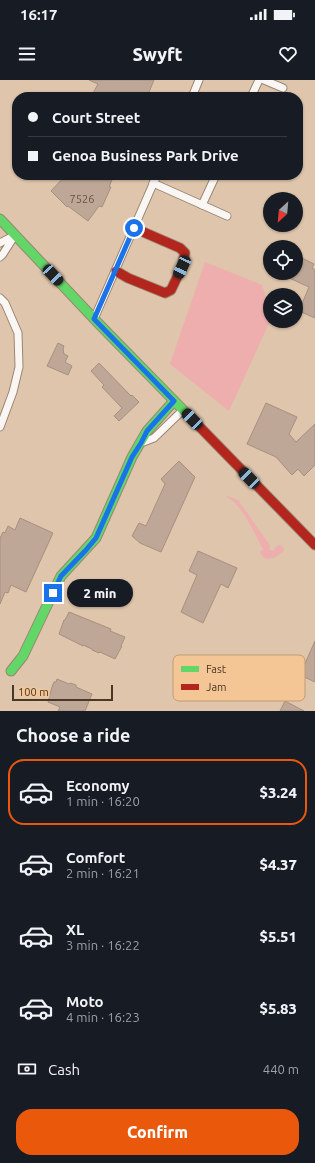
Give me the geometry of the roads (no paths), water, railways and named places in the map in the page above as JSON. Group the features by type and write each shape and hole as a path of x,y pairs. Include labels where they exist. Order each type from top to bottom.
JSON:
{"street":[{"path":"194,92 199,80"},
{"path":"253,92 259,80"},
{"path":"264,80 284,88"},
{"path":"94,319 155,180"},
{"path":"202,205 214,180"},
{"path":"154,183 227,216"},
{"path":"0,219 94,319 315,545"},
{"path":"116,271 128,278 165,293 171,290 182,267 185,253 180,248 134,228"},
{"path":"0,243 15,235"},
{"path":"0,257 15,235"},
{"path":"0,298 5,303 18,332 19,368 13,392 0,427"},
{"path":"11,671 23,656 61,576 96,538 132,457 147,431 174,401"},
{"path":"141,443 154,438 183,410"}]}
